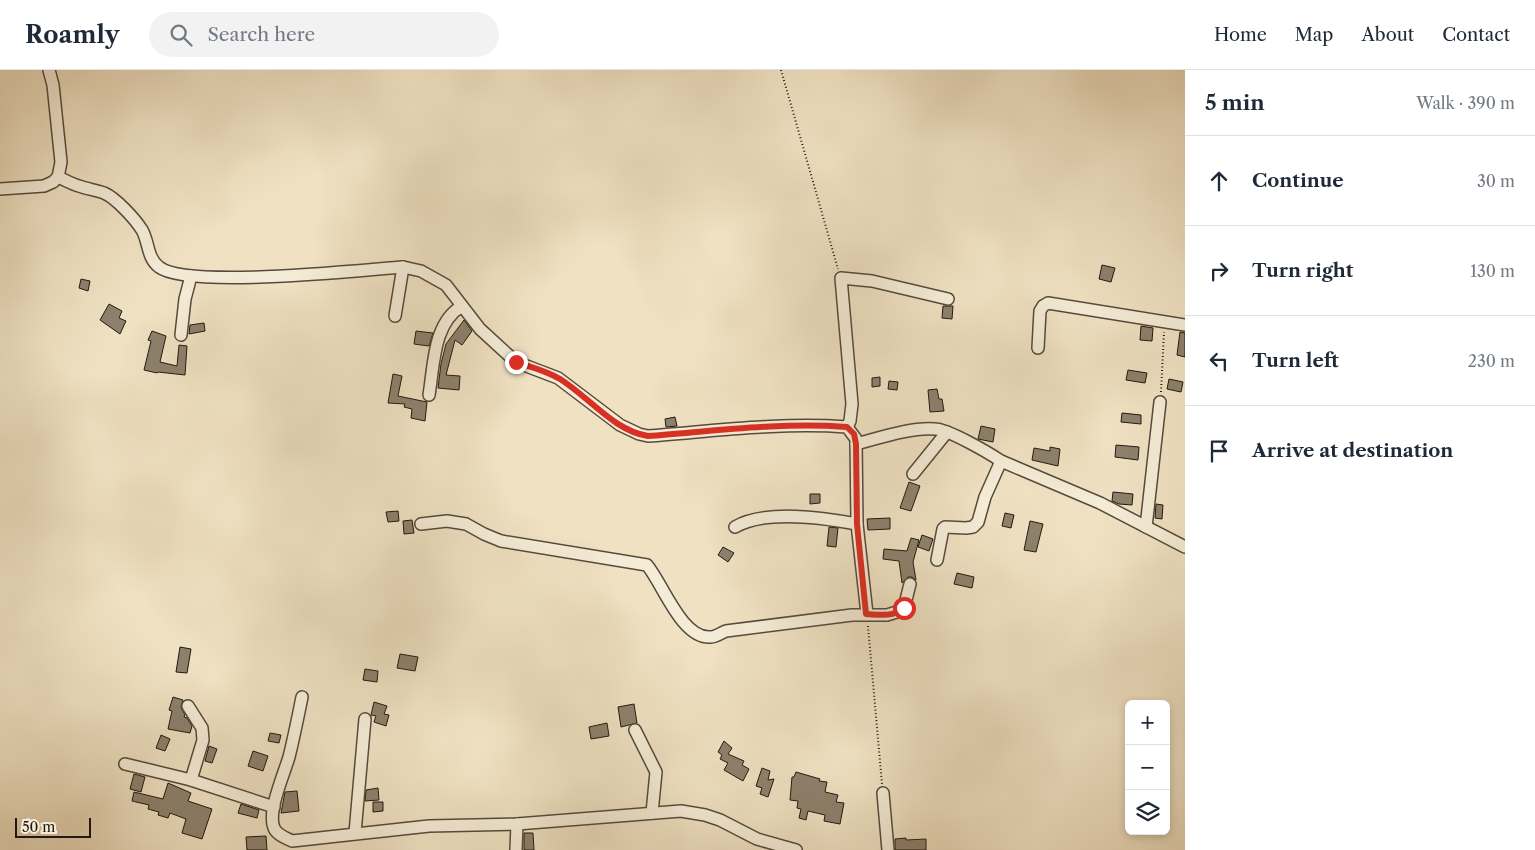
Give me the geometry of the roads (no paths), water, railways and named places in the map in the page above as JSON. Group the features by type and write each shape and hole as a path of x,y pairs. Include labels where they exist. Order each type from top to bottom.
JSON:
{"street":[{"path":"0,189 44,186 53,182 58,177 60,162 53,85 49,70"},
{"path":"58,177 77,186 106,193 123,207 142,230 152,259 159,267 171,273 191,276 253,278 403,268 421,271 446,285 480,329 516,362 558,378 620,425 640,434 648,436 812,424 847,427 854,434 856,444 857,524 866,614"},
{"path":"395,316 403,268"},
{"path":"181,335 185,299 191,276"},
{"path":"847,427 850,421 852,404 841,278 872,281 948,299"},
{"path":"1038,348 1040,311 1048,303 1165,320 1185,325"},
{"path":"429,395 439,336 447,319 455,310 462,306"},
{"path":"1146,527 1160,402"},
{"path":"856,444 914,430 936,429 946,432 990,453 1001,461 1100,503 1185,547"},
{"path":"913,474 946,432"},
{"path":"937,560 942,529 945,527 973,527 978,522 985,497 1001,461"},
{"path":"735,527 746,521 764,518 825,518 857,524"},
{"path":"421,524 447,521 466,524 501,541 647,565 690,630 712,637 726,631 866,614 887,615 900,611 906,603 910,584"},
{"path":"302,697 289,757 274,807 274,828 278,833 302,845 355,833 429,826 517,824 681,811 720,820 769,847 796,850"},
{"path":"188,706 202,728 203,740 191,780"},
{"path":"355,833 365,719"},
{"path":"635,730 656,772 652,813"},
{"path":"125,764 191,780 274,807"},
{"path":"883,793 888,850"},
{"path":"516,850 517,824"}]}
